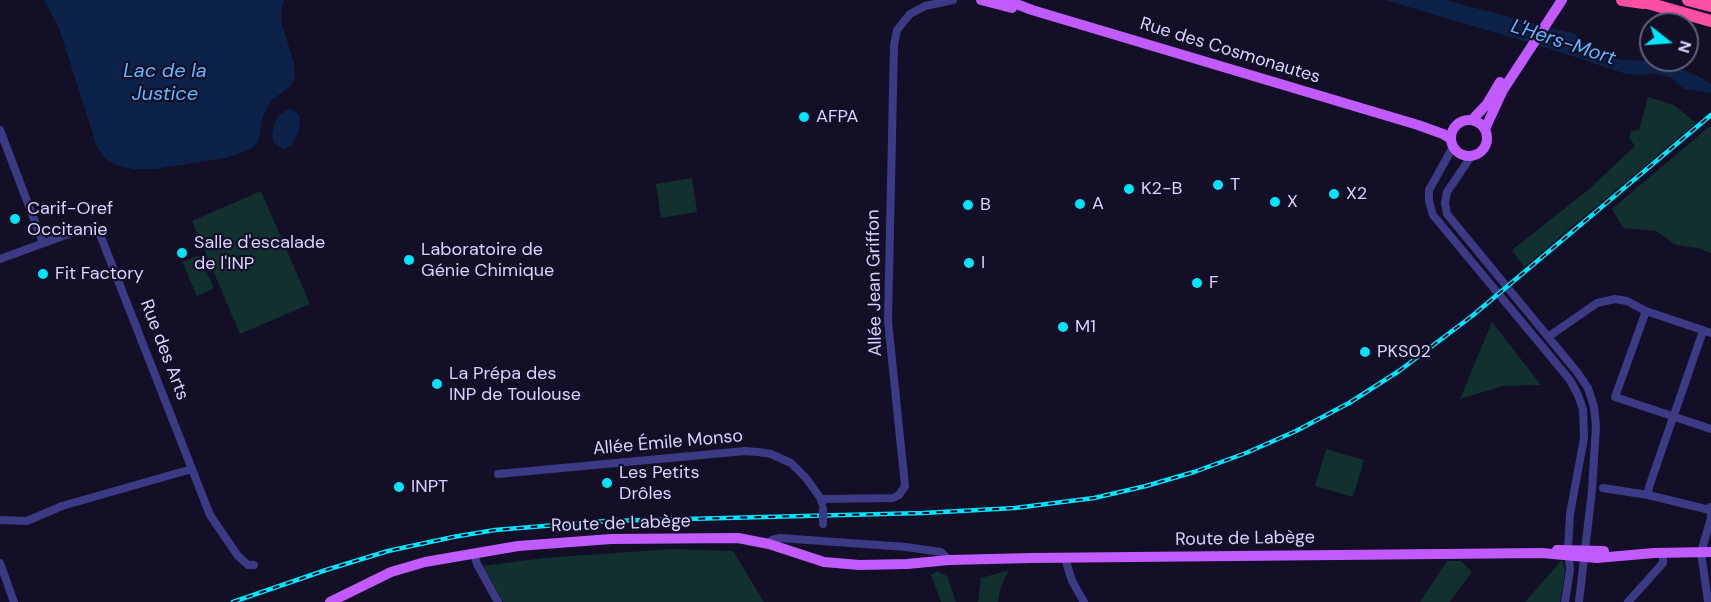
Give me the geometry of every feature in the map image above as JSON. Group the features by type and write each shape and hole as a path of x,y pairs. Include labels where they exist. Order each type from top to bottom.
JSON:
{"highway":[{"path":"1622,0 1650,4"},
{"path":"1637,0 1711,21"},
{"path":"1688,0 1711,6"}],"main road":[{"name":"Rue des Cosmonautes","path":"981,0 1022,10 1032,10"},
{"name":"Rue des Cosmonautes","path":"1006,0 1032,10 1418,125 1443,134 1452,143"},
{"path":"1549,13 1554,0"},
{"path":"1472,120 1486,104 1549,13 1562,0"},
{"path":"1485,129 1480,123 1472,120 1463,121 1456,125 1452,143 1461,154 1472,155 1478,153 1485,145 1485,129 1519,58"},
{"name":"Rue des Cosmonautes","path":"1418,125 1444,127 1456,125"},
{"name":"Route de Labège","path":"330,602 400,569 425,562 565,541 611,539 738,538 770,544 824,562 859,565 949,560 1065,558 1568,552 1622,556 1706,552"}],"street":[{"name":"Allée Jean Griffon","path":"821,499 893,498 899,495 905,486 888,321 894,45 897,30 904,19 916,10 939,1 953,0"},
{"path":"0,130 43,243"},
{"path":"1452,143 1429,190 1430,207 1442,226 1570,380 1581,401 1584,438 1570,514 1568,552 1570,570 1565,602"},
{"path":"1472,155 1445,198 1445,209 1450,220 1583,381 1591,397 1596,416 1592,490 1579,602"},
{"name":"Rue des Arts","path":"0,259 85,228 93,228 99,232 214,523 242,561 248,565 254,565"},
{"path":"1548,338 1591,306 1602,300 1615,299 1707,332 1674,417 1648,495"},
{"path":"1646,311 1615,397 1711,429"},
{"name":"Allée Émile Monso","path":"498,474 745,451 758,452 771,454 791,463 806,478 821,499"},
{"path":"0,520 27,521 62,506 192,469"},
{"path":"1603,488 1710,508 1711,518 1706,552 1708,602"},
{"path":"821,499 822,540"},
{"name":"Route de Labège","path":"770,544 772,540 780,538 936,550 947,555 949,560"},
{"path":"898,547 907,564"},
{"path":"474,553 477,564 498,602"},
{"path":"1628,602 1663,563 1658,553"},
{"path":"1065,558 1072,581 1084,602"},
{"path":"0,563 14,602"}],"green space":[{"path":"1648,97 1674,105 1696,123 1524,267 1512,250 1588,190 1635,146 1629,138 1631,131 1639,130"},
{"path":"1711,125 1711,253 1698,248 1676,245 1656,231 1623,228 1612,209"},
{"path":"692,178 697,212 661,218 656,184"},
{"path":"261,191 310,304 240,334 192,221"},
{"path":"199,255 214,288 197,296 182,262"},
{"path":"1492,322 1541,385 1503,386 1460,399"},
{"path":"1326,449 1364,460 1353,497 1315,486"},
{"path":"672,549 733,551 764,602 503,602 483,566 544,558"},
{"path":"1562,560 1565,571 1560,602 1525,602"},
{"path":"1447,561 1461,561 1472,572 1450,602 1420,602"},
{"path":"1009,570 1000,589 998,602 978,602 981,578"},
{"path":"937,571 947,576 956,602 941,602 931,575"}],"water":[{"name":"Lac de la Justice","path":"44,0 284,0 281,21 294,63 295,77 291,86 272,100 263,116 258,142 252,148 225,158 155,169 133,169 116,165 106,159 97,147 59,28"},
{"name":"L'Hers-Mort","path":"1385,0 1445,0 1575,34 1592,52 1623,60 1639,61 1639,72 1687,72 1698,76 1711,84 1711,93 1684,89 1670,77 1651,73 1626,74 1554,50"},
{"path":"289,109 300,117 299,131 292,145 284,149 278,147 273,141 272,133 277,116"}],"railway":[{"path":"233,602 388,551 495,530 606,521 923,513 1015,508 1094,498 1194,472 1296,431 1349,403 1399,371 1472,316 1711,115"}],"place":[{"name":"AFPA","path":"804,117"},
{"name":"T","path":"1218,185"},
{"name":"K2-B","path":"1129,189"},
{"name":"X2","path":"1334,194"},
{"name":"X","path":"1275,202"},
{"name":"A","path":"1080,204"},
{"name":"B","path":"968,205"},
{"name":"Carif-Oref Occitanie","path":"15,219"},
{"name":"Salle d'escalade de l'INP","path":"182,253"},
{"name":"Laboratoire de Génie Chimique","path":"409,260"},
{"name":"I","path":"969,263"},
{"name":"Fit Factory","path":"43,274"},
{"name":"F","path":"1197,283"},
{"name":"M1","path":"1063,327"},
{"name":"PKS02","path":"1365,352"},
{"name":"La Prépa des INP de Toulouse","path":"437,384"},
{"name":"Les Petits Drôles","path":"607,483"},
{"name":"INPT","path":"399,487"}]}
